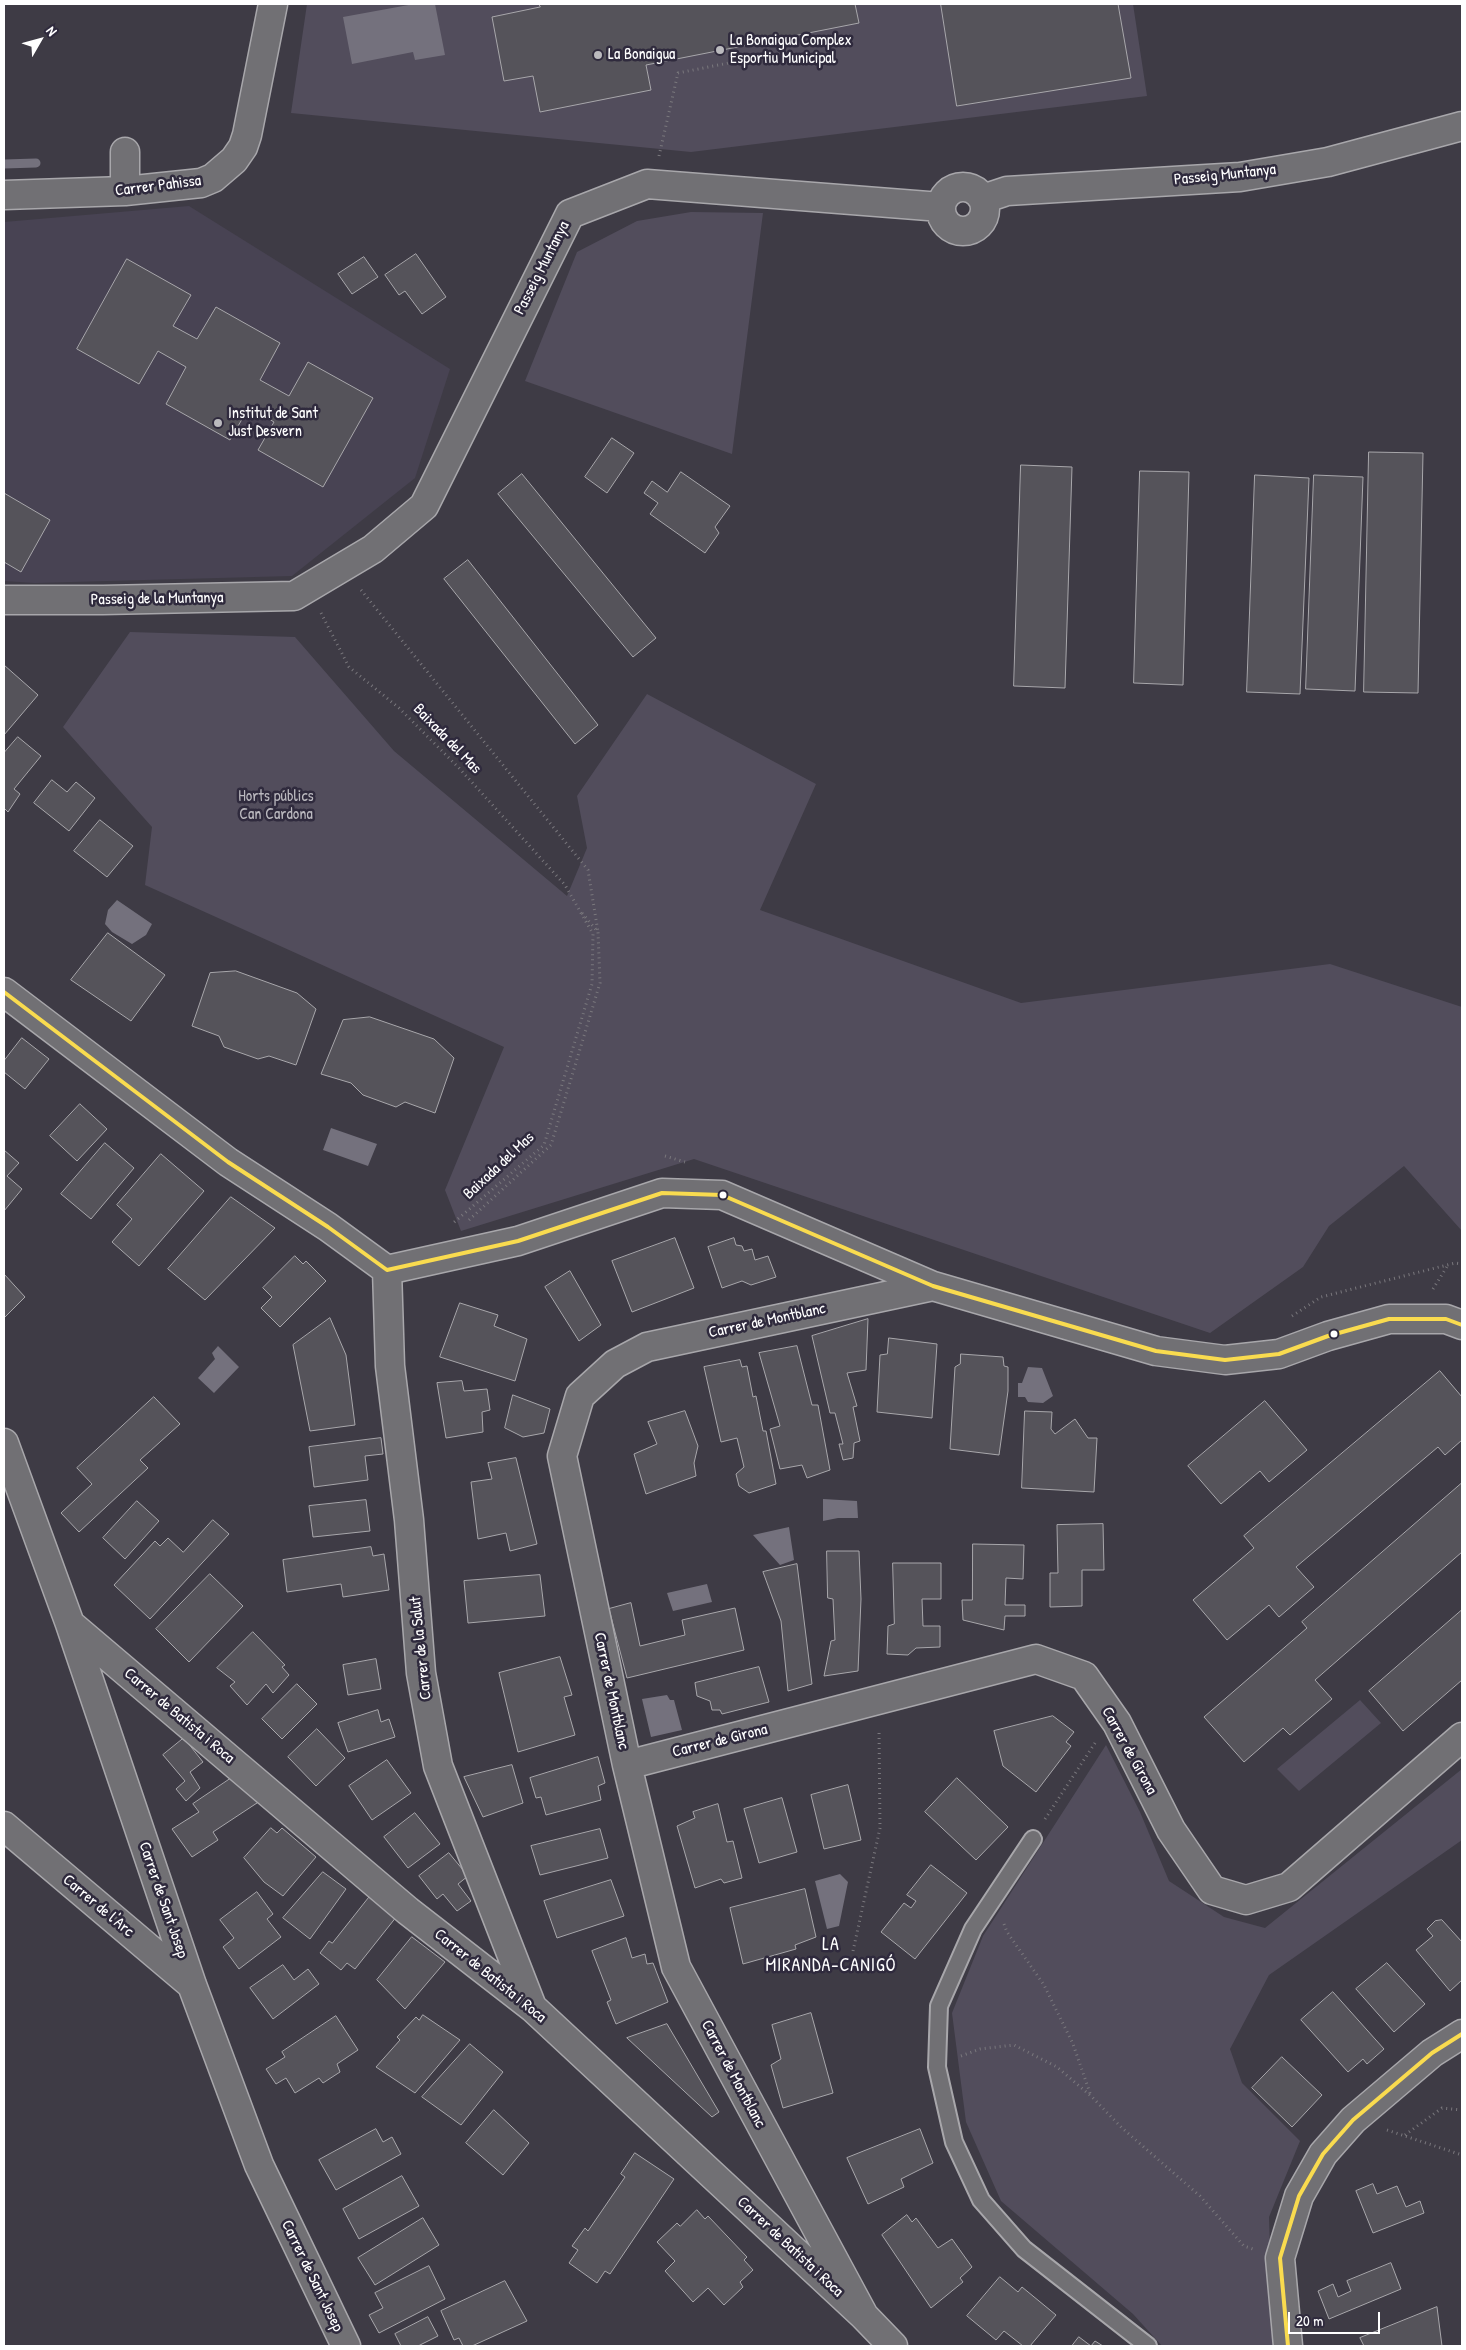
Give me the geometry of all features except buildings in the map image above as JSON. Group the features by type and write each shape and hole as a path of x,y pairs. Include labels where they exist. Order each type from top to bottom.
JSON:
{"street":[{"name":"Carrer Pahissa","path":"4,196 125,191 201,183 220,173 234,160 243,147 247,135 273,4"},
{"name":"Passeig Muntanya","path":"308,588 373,550 424,506 570,214 648,184 941,207 944,221 956,230 965,231 978,226 984,218 986,208 983,199 1007,191 1240,177 1328,162 1462,126"},
{"path":"125,152 125,191"},
{"name":"Passeig de la Muntanya","path":"4,600 294,596 308,588"},
{"path":"4,992 228,1162 328,1227 387,1270 518,1241 662,1193 722,1195 934,1286 1156,1351 1225,1360 1279,1354 1328,1336 1389,1320 1446,1319 1462,1325"},
{"name":"Carrer de la Salut","path":"387,1270 390,1366 409,1520 421,1673 438,1766 533,2008"},
{"name":"Carrer de Montblanc","path":"864,2316 676,1967 627,1765 562,1456 580,1396 615,1364 647,1347 934,1286"},
{"name":"Carrer de Sant Josep","path":"4,1443 70,1624 192,1985 259,2165 346,2346"},
{"name":"Carrer de Batista i Roca","path":"70,1624 408,1911 533,2008 894,2346"},
{"name":"Carrer de Girona","path":"627,1765 1036,1659 1084,1676 1112,1717 1171,1830 1212,1890 1246,1900 1288,1887 1462,1737"},
{"name":"Carrer de l'Arc","path":"4,1826 192,1985"},
{"path":"1288,2346 1280,2258 1299,2196 1323,2154 1353,2120 1432,2053 1462,2034"}],"lane":[{"path":"1032,1839 973,1929 939,2006 937,2066 954,2142 981,2200 1024,2249 1148,2346"}],"path":[{"path":"658,159 678,73 754,58"},
{"name":"Baixada del Mas","path":"308,588 349,667 399,708 459,768 564,885 593,934 592,984 544,1145 448,1228"},
{"name":"Baixada del Mas","path":"365,596 588,870 598,932 600,982 551,1145 466,1222"},
{"name":"Baixada del Mas","path":"576,905 598,932"},
{"path":"853,1951 880,1828 879,1701"},
{"path":"1032,1839 1112,1717"},
{"path":"996,1892 1007,1932 1044,1985 1073,2044 1092,2097"},
{"path":"937,2066 980,2048 1014,2046 1058,2067 1092,2097 1122,2128 1200,2196 1244,2246 1280,2258"},
{"path":"1405,2136 1442,2108 1462,2110"},
{"path":"1353,2120 1462,2155"}],"shaded area":[{"path":"414,4 435,4 445,55 415,60 413,52 352,64 343,17"},
{"name":"Institut de Sant Just Desvern","path":"189,206 450,369 415,478 292,576 35,583 4,581 4,222"},
{"path":"117,900 152,924 146,935 132,944 112,932 105,924 108,910"},
{"path":"331,1128 377,1144 368,1166 323,1150"},
{"path":"218,1346 239,1367 214,1393 198,1378 215,1359 212,1353"},
{"path":"1028,1367 1042,1368 1053,1396 1043,1403 1028,1402 1025,1397 1018,1397 1018,1383 1022,1383"},
{"path":"823,1499 857,1501 858,1518 838,1518 823,1521"},
{"path":"789,1527 794,1560 780,1565 753,1535"},
{"path":"707,1584 712,1602 673,1611 667,1593"},
{"path":"667,1695 670,1700 674,1700 682,1730 651,1737 642,1699"},
{"path":"840,1874 848,1882 839,1926 827,1929 815,1881"}],"green space":[{"name":"La Bonaigua Complex Esportiu Municipal","path":"307,4 1133,4 1147,96 691,152 291,113"},
{"path":"691,212 763,213 732,454 525,381 577,252 637,221"},
{"name":"Horts públics Can Cardona","path":"130,632 295,637 394,751 567,896 587,848 577,796 647,694 816,784 760,910 1021,1003 1330,964 1462,1007 1462,1231 1404,1166 1329,1226 1303,1267 1210,1333 694,1159 461,1231 445,1190 504,1047 145,885 152,827 63,727"},
{"path":"1360,1700 1381,1723 1299,1791 1277,1769"},
{"path":"1106,1745 1140,1812 1169,1881 1224,1917 1265,1928 1462,1769 1462,1840 1269,1975 1230,2049 1242,2083 1300,2141 1269,2217 1273,2346 1162,2346 1133,2314 1001,2201 966,2122 952,2013 983,1936"}],"waterway":[{"path":"4,164 36,163"}],"transit line":[{"path":"4,992 228,1162 328,1227 387,1270 518,1241 662,1193 722,1195 933,1286 1156,1351 1225,1360 1279,1354 1328,1336 1389,1319 1446,1319 1462,1325"},
{"path":"1288,2346 1280,2258 1299,2196 1323,2154 1353,2120 1432,2053 1462,2034"}],"place":[{"name":"La Bonaigua Complex Esportiu Municipal","path":"720,50"},
{"name":"La Bonaigua","path":"598,55"},
{"name":"Institut de Sant Just Desvern","path":"218,423"}],"district":[{"name":"LA MIRANDA-CANIGÓ","path":"831,1955"}]}
